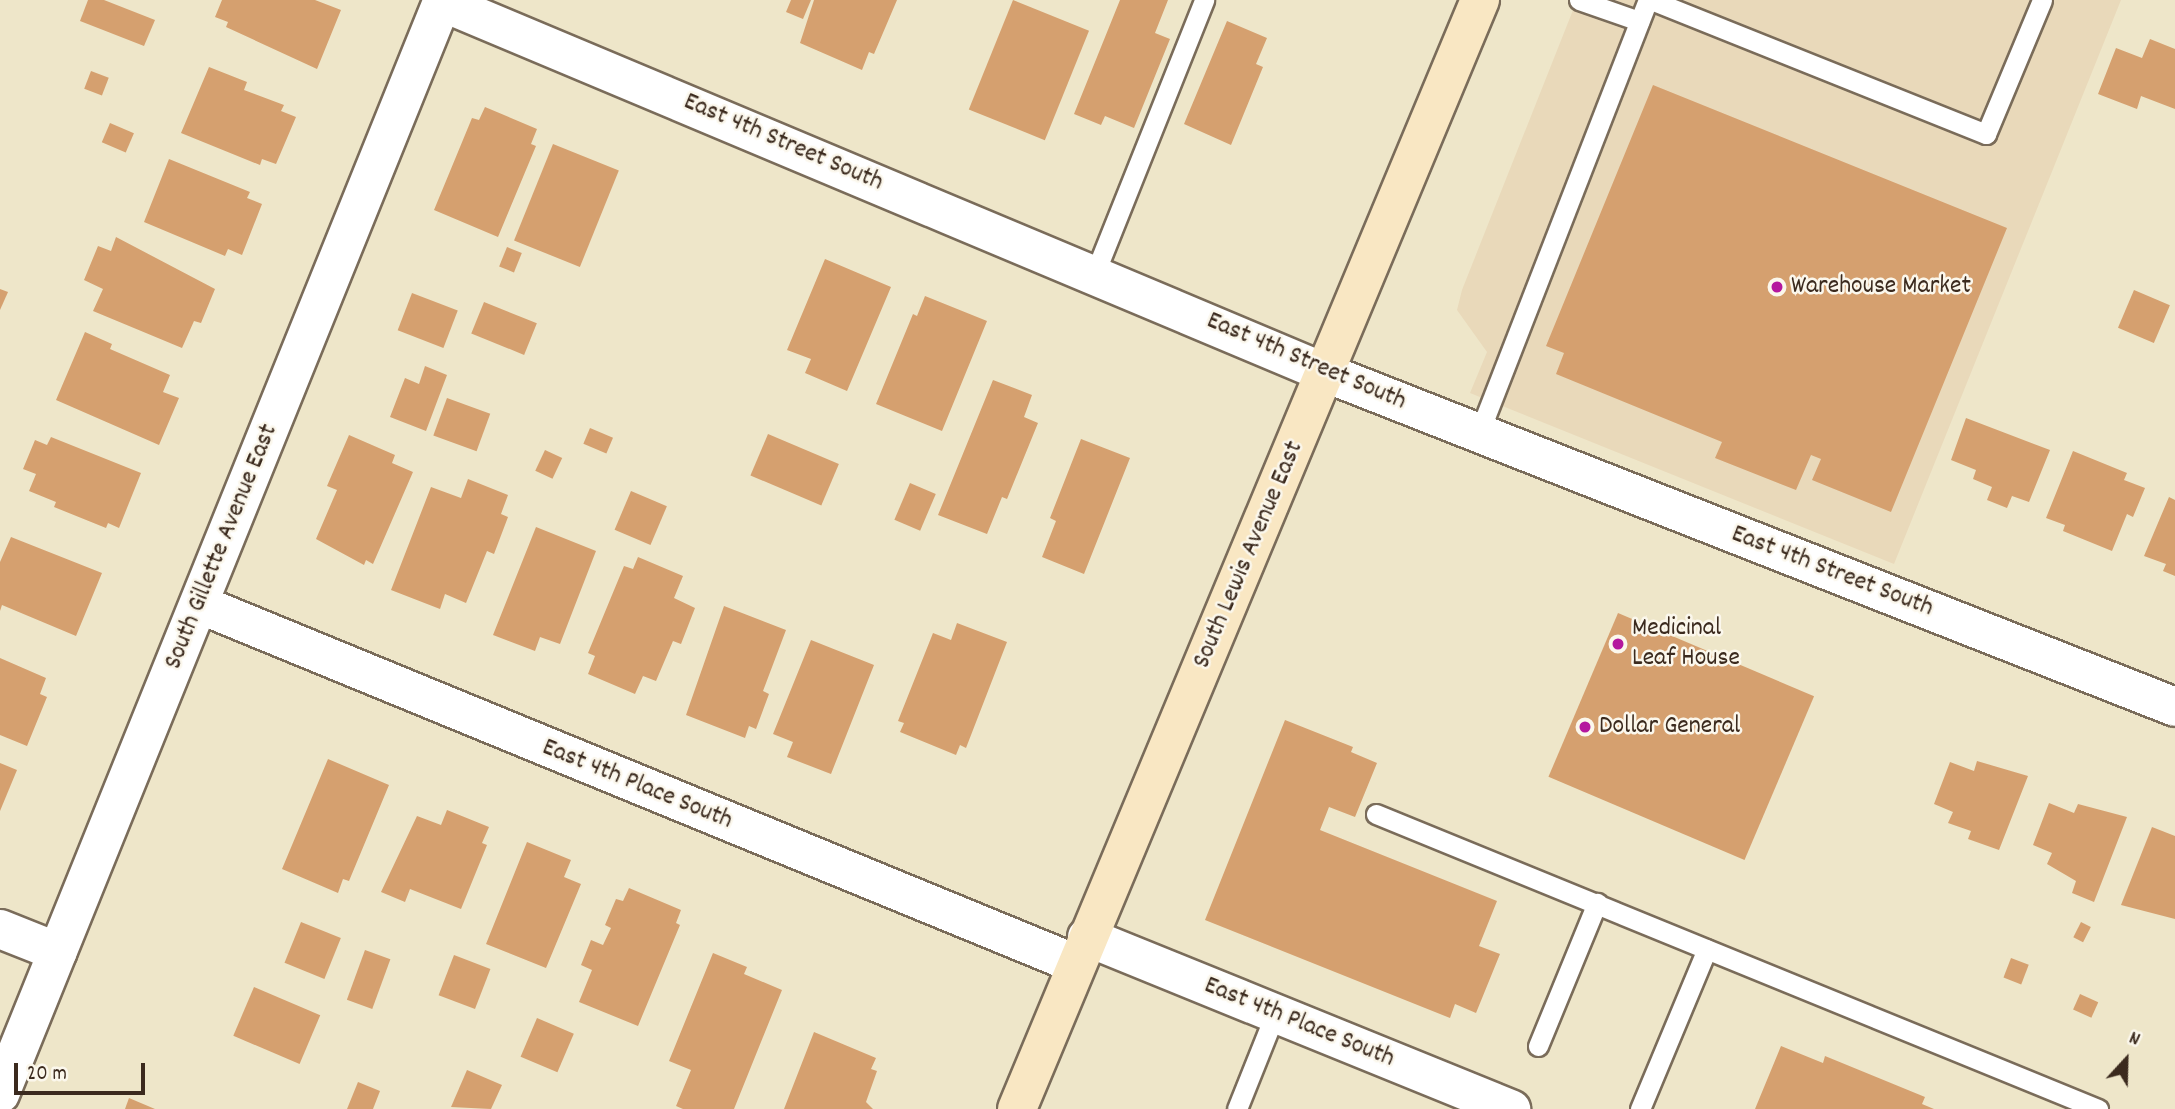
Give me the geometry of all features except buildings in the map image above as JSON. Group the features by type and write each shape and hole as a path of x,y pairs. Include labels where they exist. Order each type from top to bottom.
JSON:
{"main road":[{"name":"South Lewis Avenue East","path":"1017,1109 1081,950 1326,373 1470,3"}],"street":[{"name":"East 4th Street South","path":"443,1 1149,295 1326,373 2175,707"},
{"name":"South Gillette Avenue East","path":"0,1094 443,1"},
{"name":"East 4th Place South","path":"199,604 905,895 1275,1014 1511,1109"},
{"path":"0,929 58,953"}],"lane":[{"path":"1095,273 1204,0"},
{"path":"1579,0 1639,21"},
{"path":"1479,433 1649,0 1986,134 2042,0"},
{"path":"1376,814 2098,1109"},
{"path":"1538,1046 1597,903"},
{"path":"1640,1109 1707,949"},
{"path":"1240,1108 1275,1014"}],"shaded area":[{"path":"1577,0 2121,0 1894,564 1470,393 1487,352 1457,310 1462,290"}],"place":[{"name":"Warehouse Market","path":"1777,287"},
{"name":"Medicinal Leaf House","path":"1618,644"},
{"name":"Dollar General","path":"1585,727"}]}
